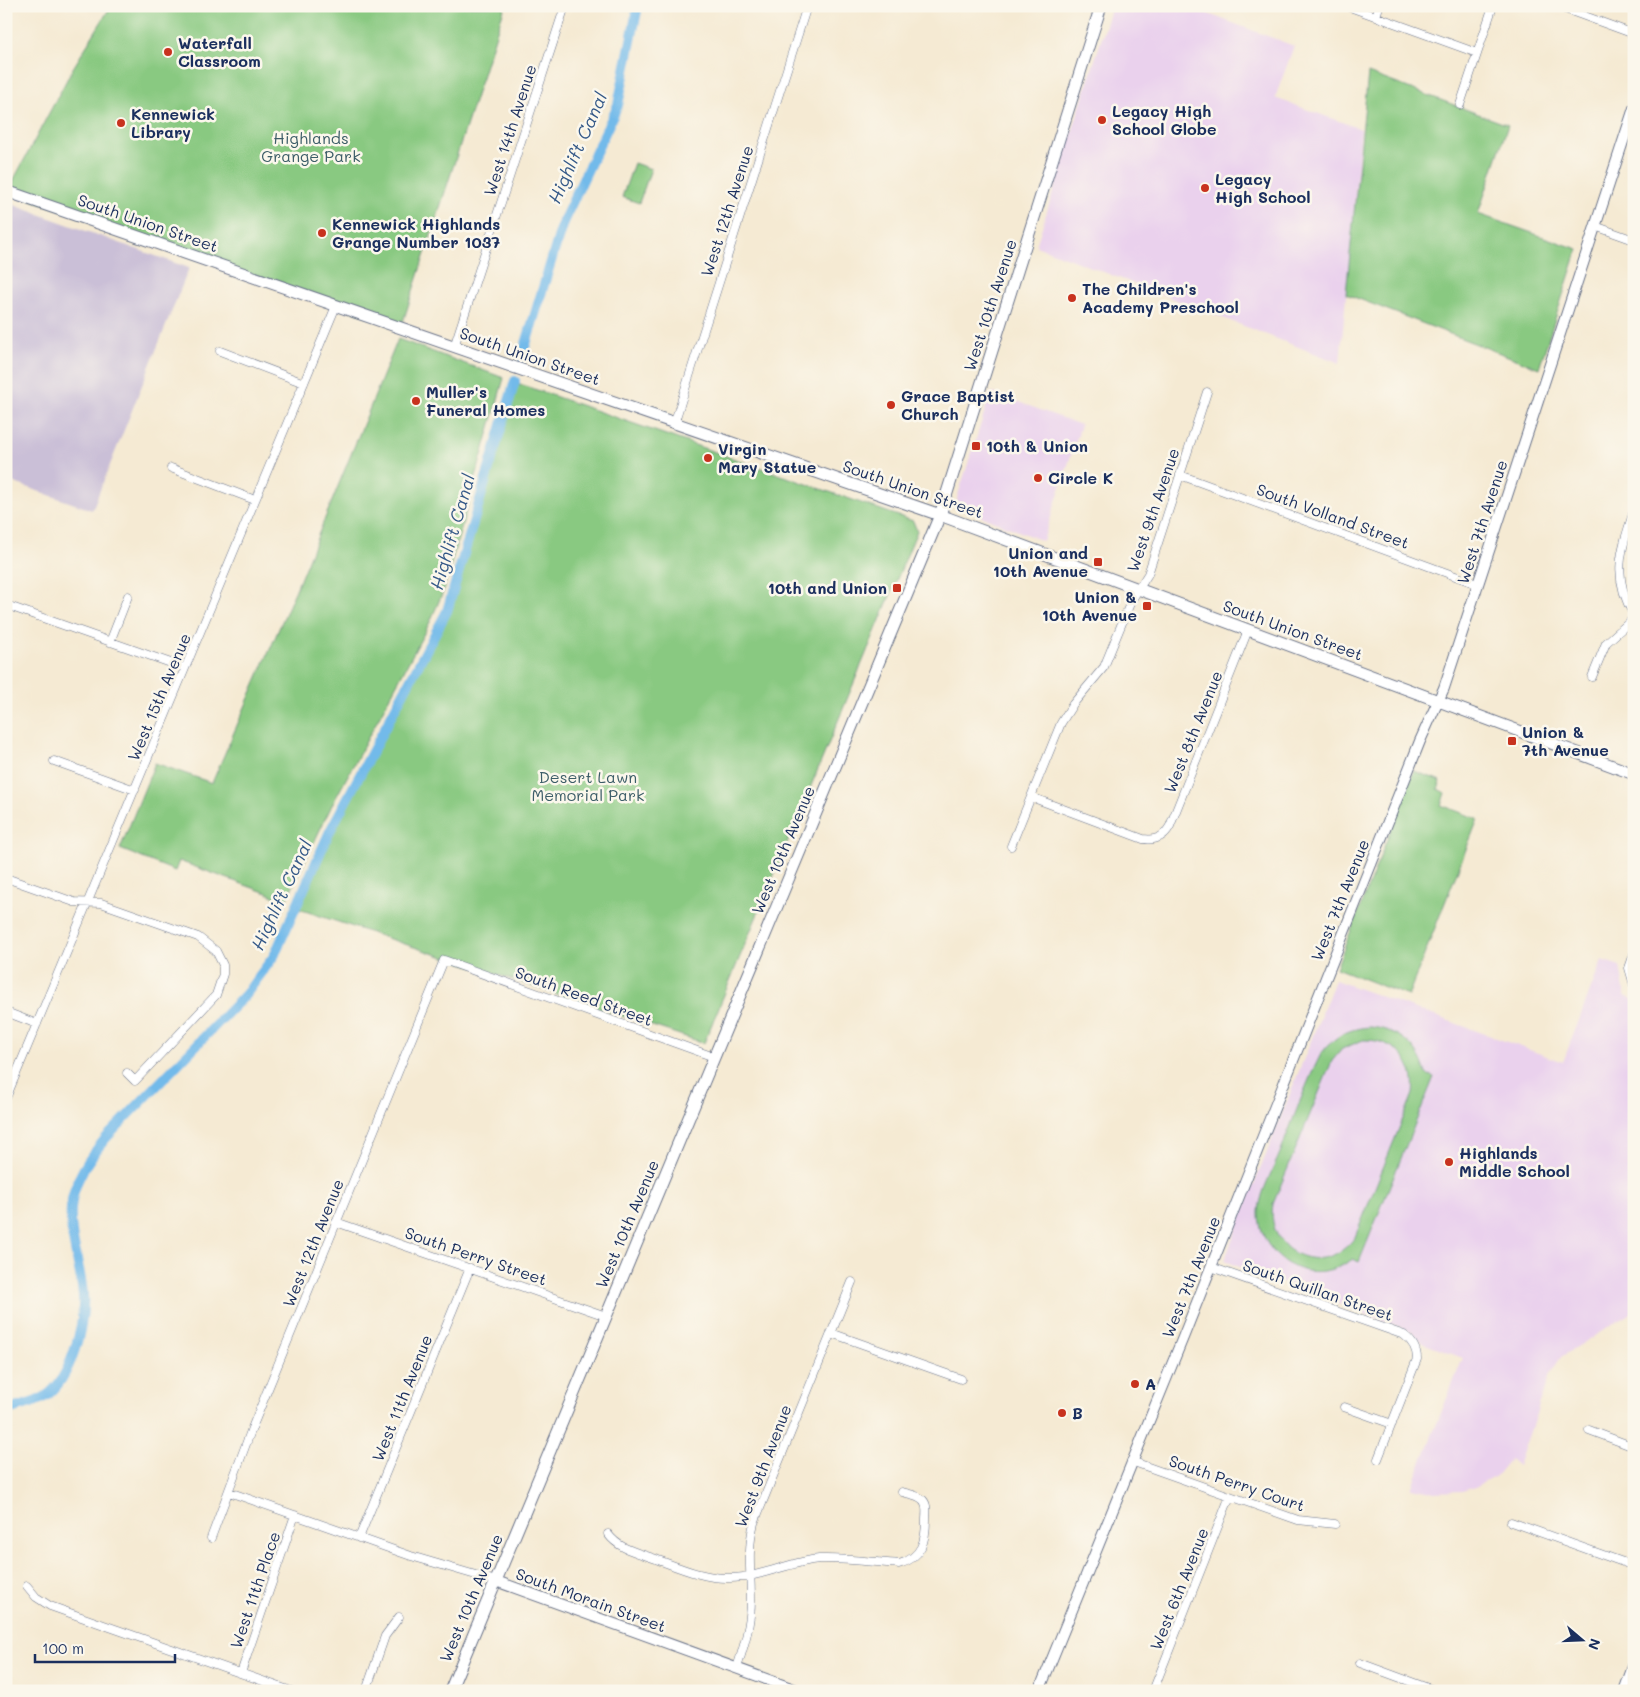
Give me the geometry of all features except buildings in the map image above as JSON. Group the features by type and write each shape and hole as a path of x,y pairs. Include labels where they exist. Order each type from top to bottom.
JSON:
{"main road":[{"name":"West 10th Avenue","path":"450,1691 940,515 1101,6"},
{"name":"South Union Street","path":"6,191 940,515 1634,774"}],"street":[{"name":"West 14th Avenue","path":"454,347 565,6"},
{"name":"West 12th Avenue","path":"674,424 807,6"},
{"path":"1347,6 1477,54"},
{"path":"1376,17 1379,6"},
{"path":"1460,106 1492,6"},
{"path":"1557,6 1634,34"},
{"name":"West 7th Avenue","path":"1039,1691 1211,1267 1420,741 1438,701 1634,108"},
{"path":"1595,226 1634,240"},
{"name":"West 15th Avenue","path":"6,1098 336,306"},
{"path":"220,351 304,383"},
{"name":"West 9th Avenue","path":"1011,846 1064,718 1073,704 1104,667 1131,601 1148,574 1206,392"},
{"path":"171,468 255,500"},
{"name":"South Volland Street","path":"1180,475 1477,584"},
{"path":"1592,677 1606,643 1634,617 1624,597 1619,565 1634,511"},
{"path":"110,642 128,596"},
{"path":"6,605 185,668"},
{"name":"West 8th Avenue","path":"1031,797 1143,839 1158,838 1170,826 1248,630"},
{"path":"54,761 135,790"},
{"path":"6,878 74,902 101,903 198,937 216,951 223,965 222,982 213,1000 134,1081 127,1073"},
{"path":"1634,954 1629,974 1634,985"},
{"name":"West 12th Avenue","path":"211,1538 336,1222 444,960"},
{"name":"South Reed Street","path":"444,960 714,1057"},
{"path":"6,1012 37,1024"},
{"name":"South Perry Street","path":"336,1222 606,1316"},
{"name":"South Quillan Street","path":"1211,1267 1404,1334 1414,1344 1417,1359 1392,1424"},
{"name":"West 11th Avenue","path":"359,1538 470,1268"},
{"name":"West 9th Avenue","path":"737,1668 747,1638 750,1619 750,1539 754,1523 852,1282"},
{"path":"831,1333 961,1379"},
{"path":"1344,1407 1392,1424 1378,1459"},
{"path":"1589,1430 1634,1446"},
{"name":"South Perry Court","path":"1131,1461 1298,1520 1335,1524"},
{"name":"South Morain Street","path":"229,1492 454,1570 496,1581 799,1691"},
{"path":"608,1534 614,1541 625,1548 697,1574 732,1578 750,1576 810,1560 899,1564 907,1562 917,1554 924,1541 927,1508 922,1498 902,1492"},
{"name":"West 6th Avenue","path":"1153,1691 1230,1496"},
{"name":"West 11th Place","path":"241,1673 295,1515"},
{"path":"1512,1522 1634,1566"},
{"path":"27,1586 36,1597 50,1606 291,1691"},
{"path":"366,1691 385,1636 399,1617"},
{"path":"1360,1663 1436,1691"},
{"path":"1624,1691 1634,1664"}],"shaded area":[{"name":"Legacy High School","path":"1112,6 1187,6 1294,46 1275,98 1361,129 1340,363 1036,246"},
{"path":"11,204 189,268 92,510 6,480 6,215"},
{"path":"991,392 1081,425 1043,541 963,509 958,505 957,498"},
{"name":"Highlands Middle School","path":"1602,960 1620,966 1625,996 1634,1000 1634,1311 1561,1357 1550,1374 1518,1466 1510,1459 1496,1476 1475,1487 1462,1491 1432,1492 1411,1488 1463,1358 1422,1343 1413,1332 1224,1261 1335,980 1563,1062"}],"green space":[{"name":"Highlands Grange Park","path":"111,6 505,6 401,328 12,193 14,179 73,68"},
{"path":"1368,73 1508,125 1478,214 1578,249 1539,368 1346,294"},
{"path":"634,163 651,169 639,203 622,197"},
{"path":"398,339 504,378 443,592 430,622 332,805 285,902 267,893 179,861 175,871 120,849 155,763 212,783 297,587"},
{"name":"Desert Lawn Memorial Park","path":"514,382 913,521 917,531 704,1043 296,908 447,607"},
{"path":"1414,771 1441,781 1438,789 1445,793 1441,805 1478,819 1408,996 1336,968"},
{"path":"1363,1028 1381,1029 1399,1036 1418,1055 1426,1074 1434,1077 1359,1262 1353,1259 1331,1270 1307,1271 1285,1262 1267,1243 1259,1219 1260,1203 1304,1090 1321,1054 1331,1042 1343,1034","holes":["1363,1040 1374,1041 1394,1048 1407,1063 1413,1082 1413,1094 1355,1237 1343,1250 1328,1257 1314,1258 1300,1255 1288,1248 1278,1237 1273,1222 1273,1204 1332,1061 1342,1049"]}],"waterway":[{"name":"Highlift Canal","path":"522,357 563,222 618,105 638,6"},
{"name":"Highlift Canal","path":"6,1411 32,1403 46,1396 63,1377 75,1350 82,1321 83,1307 83,1295 71,1219 72,1198 78,1179 106,1138 246,994 274,956 330,831 447,611 515,381"}],"place":[{"name":"Waterfall Classroom","path":"168,52"},
{"name":"Legacy High School Globe","path":"1102,120"},
{"name":"Kennewick Library","path":"121,123"},
{"name":"Legacy High School","path":"1205,188"},
{"name":"Kennewick Highlands Grange Number 1037","path":"322,233"},
{"name":"The Children's Academy Preschool","path":"1072,298"},
{"name":"Muller's Funeral Homes","path":"416,401"},
{"name":"Grace Baptist Church","path":"891,405"},
{"name":"10th & Union","path":"976,446"},
{"name":"Virgin Mary Statue","path":"708,458"},
{"name":"Circle K","path":"1038,478"},
{"name":"Union and 10th Avenue","path":"1098,562"},
{"name":"10th and Union","path":"897,588"},
{"name":"Union & 10th Avenue","path":"1147,606"},
{"name":"Union & 7th Avenue","path":"1512,741"},
{"name":"Highlands Middle School","path":"1449,1162"},
{"name":"A","path":"1135,1384"},
{"name":"B","path":"1062,1413"}]}
